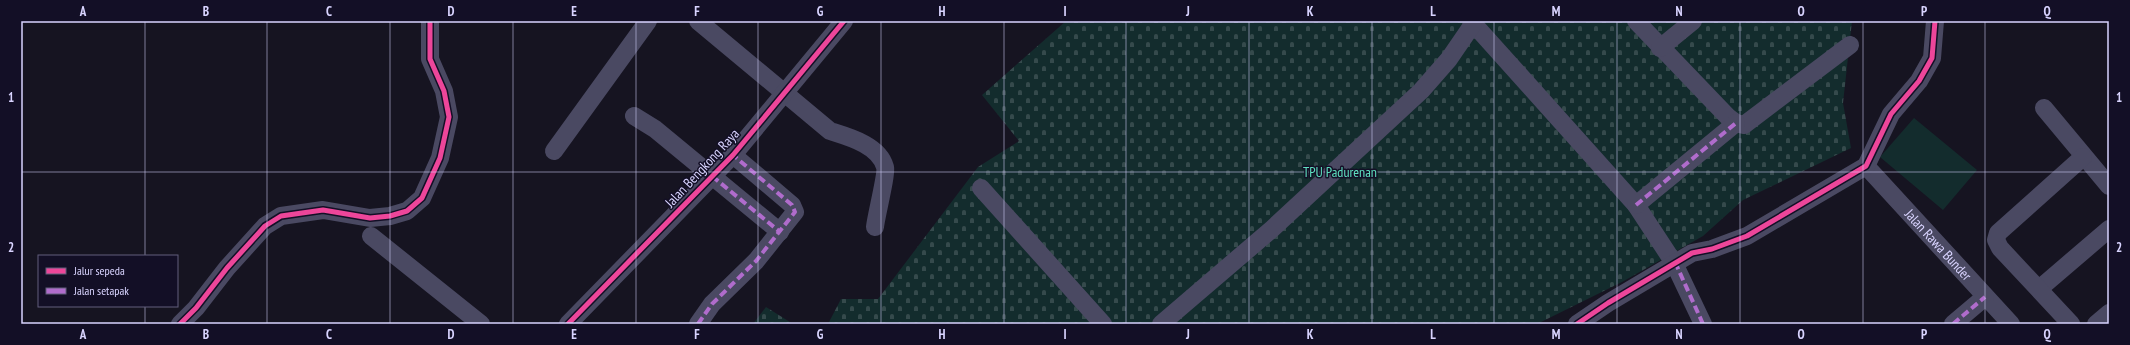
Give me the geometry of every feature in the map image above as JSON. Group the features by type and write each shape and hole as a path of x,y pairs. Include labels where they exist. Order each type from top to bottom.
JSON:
{"street":[{"path":"180,324 196,308 227,268 265,226 281,216 323,210 370,218 390,216 407,211 422,198 440,158 449,117 444,91 430,59 430,21"},
{"path":"554,151 648,21"},
{"path":"698,21 830,131 855,140 877,152 885,167 875,227"},
{"name":"Jalan Bengkong Raya","path":"568,324 733,155 844,21"},
{"path":"1636,21 1660,48 1736,123 1744,126 1850,45"},
{"path":"1660,48 1693,21"},
{"path":"1577,324 1608,302 1692,253 1712,249 1747,236 1866,166 1891,114 1919,81 1932,58 1935,21"},
{"path":"1161,324 1272,229 1421,91 1449,59 1472,23 1636,205 1674,263 1703,324"},
{"path":"2044,108 2083,157 2109,186"},
{"path":"634,116 655,130 780,232"},
{"path":"1636,205 1736,123"},
{"path":"698,324 712,304 756,261 795,212 792,205 733,155"},
{"path":"2071,324 2000,248 1996,240 1998,233 2083,157"},
{"name":"Jalan Rawa Bunder","path":"1866,166 1984,297 2011,324"},
{"path":"981,188 1103,324"},
{"path":"2038,289 2109,229"},
{"path":"372,236 481,324"},
{"path":"1953,324 1984,297"},
{"path":"2096,324 2109,313"}],"green space":[{"name":"TPU Padurenan","path":"1066,21 1852,21 1843,103 1851,148 1743,200 1703,236 1622,282 1537,324 828,324 841,299 878,299 978,167 1019,141 982,95"},
{"path":"1914,118 1977,170 1943,210 1880,157"},
{"path":"766,307 793,324 753,324"}],"marked path":[{"path":"1636,205 1736,123"},
{"path":"698,324 712,304 756,261 795,212 792,205 733,155"},
{"path":"712,176 780,232"},
{"path":"1675,262 1703,324"},
{"path":"1953,324 1985,297"}],"cycle path":[{"path":"180,324 196,308 227,268 265,226 281,216 323,210 370,218 390,216 407,211 422,198 440,158 449,117 444,91 430,59 430,21"},
{"path":"568,324 733,155 844,21"},
{"path":"1577,324 1608,303 1692,253 1712,249 1747,236 1866,166 1891,114 1919,81 1932,58 1935,21"}]}
